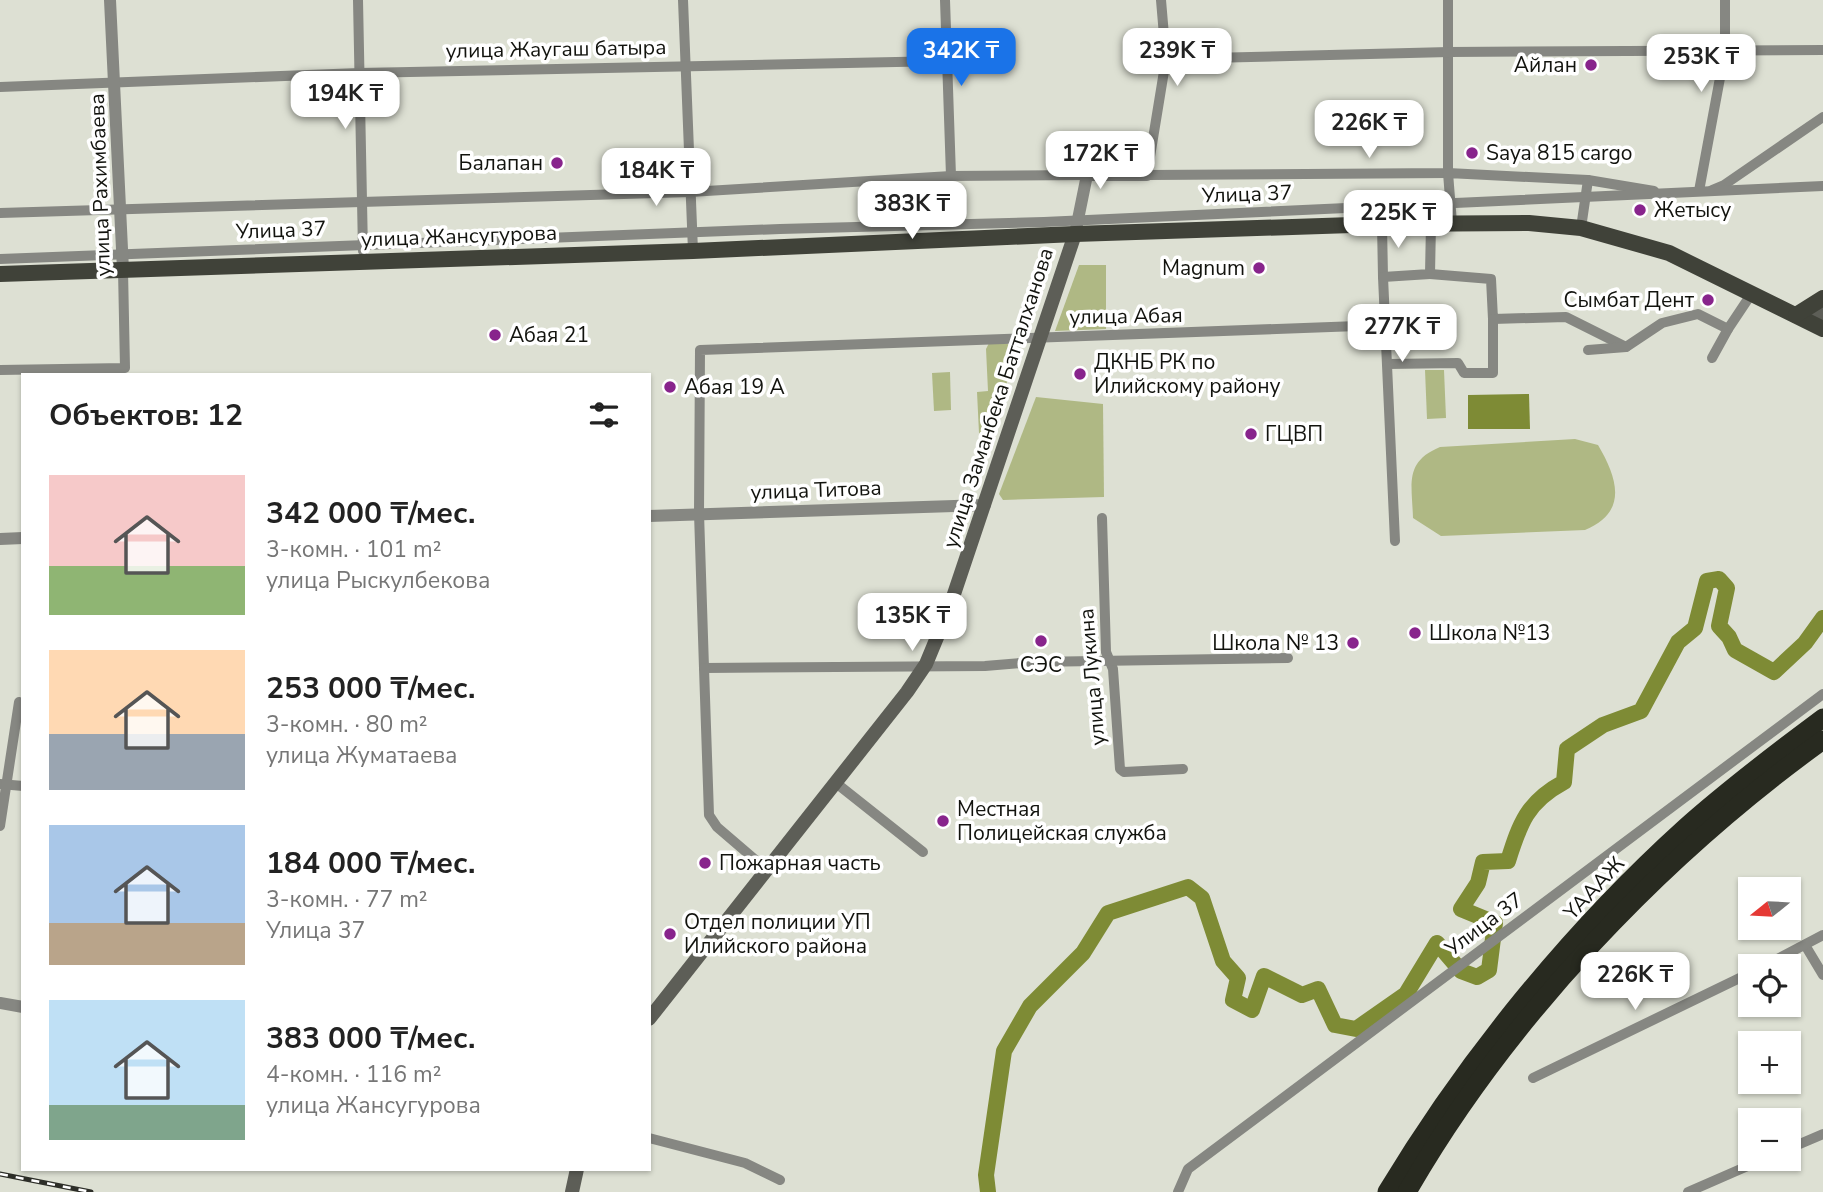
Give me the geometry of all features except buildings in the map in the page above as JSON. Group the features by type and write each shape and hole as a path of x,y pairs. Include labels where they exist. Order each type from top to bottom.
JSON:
{"highway":[{"name":"ҮАААЖ","path":"1387,1192 1481,1052 1625,887 1721,797 1823,718"},
{"name":"ҮАААЖ","path":"1407,1192 1491,1067 1544,1001 1607,932 1717,823 1823,740"}],"main road":[{"name":"улица Жансугурова","path":"0,274 693,251 1075,234 1382,224 1529,223 1581,228 1668,253 1818,326"},
{"name":"улица Заманбека Батталханова","path":"651,1016 836,783 926,664 985,505 1075,234"},
{"path":"1796,315 1823,298"},
{"path":"1818,326 1823,306"},
{"path":"572,1192 577,1171"}],"street":[{"name":"улица Рахимбаева","path":"0,370 125,368 116,82 110,0"},
{"path":"358,0 360,201 364,260"},
{"path":"682,0 693,251"},
{"path":"945,0 944,61 951,176"},
{"path":"1147,175 1166,59 1161,0"},
{"path":"1448,0 1448,173 1452,223"},
{"path":"1699,191 1725,51 1725,0"},
{"path":"1166,59 1449,52 1823,50"},
{"name":"улица Жаугаш батыра","path":"0,87 360,73 944,61"},
{"path":"0,213 690,192 951,176 1448,173 1588,180 1689,196 1724,185 1823,117"},
{"path":"1075,234 1087,175"},
{"path":"1581,228 1588,180"},
{"name":"Улица 37","path":"0,259 780,229 1044,222 1823,186"},
{"path":"1382,224 1395,541"},
{"path":"1430,274 1431,224"},
{"path":"1383,277 1430,274 1490,279 1493,319 1493,373 1464,373 1458,363 1387,364"},
{"path":"1712,358 1752,293"},
{"path":"1588,350 1626,347 1662,323 1690,315 1698,314 1728,329"},
{"path":"1493,319 1566,317 1626,347"},
{"name":"улица Абая","path":"699,513 700,351 1385,325"},
{"name":"улица Титова","path":"651,516 985,505"},
{"path":"699,513 709,815 717,827 766,869"},
{"name":"улица Лукина","path":"1102,519 1106,652 1113,669 1120,769 1124,772 1183,769"},
{"path":"0,538 21,538"},
{"path":"704,668 926,664 985,666 1032,662 1288,657"},
{"name":"Улица 37","path":"1178,1192 1188,1169 1823,694"},
{"path":"0,826 3,784 19,702"},
{"path":"836,783 923,852"},
{"path":"3,784 21,786"},
{"path":"1787,954 1823,935"},
{"path":"1805,945 1823,975"},
{"path":"1533,1078 1738,979"},
{"path":"0,1003 21,1007"},
{"path":"1801,1143 1823,1134"},
{"path":"651,1139 745,1163 780,1180"},
{"path":"1688,1192 1738,1170"}],"shaded area":[{"path":"1079,265 1106,265 1106,329 1055,331"},
{"path":"989,343 1009,344 1017,349 990,439 983,439 979,433 977,392 988,391 986,349"},
{"path":"1425,370 1444,370 1446,418 1427,419"},
{"path":"950,372 951,410 934,411 932,373"},
{"path":"1529,394 1530,429 1468,429 1468,395"},
{"path":"1036,397 1103,404 1104,497 1003,500 999,494"},
{"path":"1575,439 1598,445 1614,482 1613,504 1608,514 1599,523 1585,530 1441,536 1413,518 1412,485 1415,467 1428,453 1440,447"}],"waterway":[{"path":"988,1192 986,1175 1004,1051 1030,1006 1083,953 1108,913 1188,887 1202,898 1223,961 1238,978 1233,1000 1252,1010 1264,976 1302,995 1318,989 1335,1025 1356,1029 1406,994 1437,943 1461,971 1477,977 1489,970 1495,923 1461,909 1478,883 1483,862 1508,861 1521,825 1533,806 1541,797 1564,782 1567,749 1603,725 1641,711 1678,642 1695,628 1707,581 1719,579 1727,588 1719,626 1729,637 1735,650 1774,672 1805,643 1823,618"}],"railway":[{"path":"0,1174 91,1192"}],"place":[{"name":"Айлан","path":"1591,65"},
{"name":"Saya 815 cargo","path":"1472,153"},
{"name":"Балапан","path":"557,163"},
{"name":"Жетысу","path":"1640,210"},
{"name":"Magnum","path":"1259,268"},
{"name":"Сымбат Дент","path":"1708,300"},
{"name":"Абая 21","path":"495,335"},
{"name":"ДКНБ РК по Илийскому району","path":"1080,374"},
{"name":"Абая 19 А","path":"670,387"},
{"name":"ГЦВП","path":"1251,434"},
{"name":"Школа №13","path":"1415,633"},
{"name":"СЭС","path":"1041,641"},
{"name":"Школа № 13","path":"1353,643"},
{"name":"Местная Полицейская служба","path":"943,821"},
{"name":"Пожарная часть","path":"705,863"},
{"name":"Отдел полиции УП Илийского района","path":"670,934"}]}
